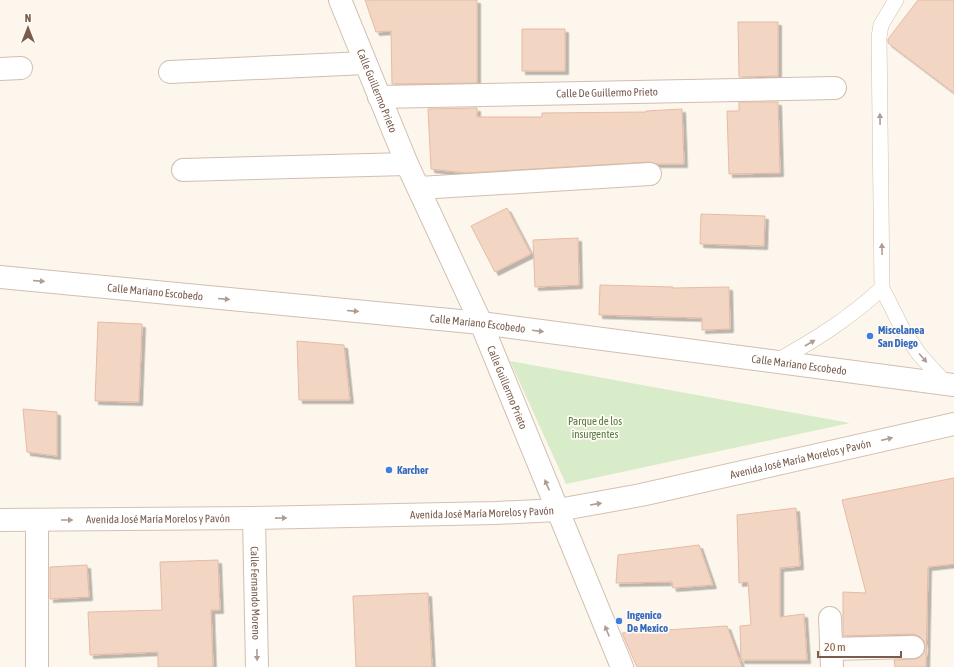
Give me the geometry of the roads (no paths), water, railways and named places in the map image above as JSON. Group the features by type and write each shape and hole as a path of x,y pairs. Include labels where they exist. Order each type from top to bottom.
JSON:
{"street":[{"name":"Calle Guillermo Prieto","path":"340,0 407,164 481,324 622,667"},
{"path":"170,72 365,63"},
{"path":"0,69 21,68"},
{"name":"Calle De Guillermo Prieto","path":"379,97 835,88"},
{"path":"183,170 407,164"},
{"path":"419,188 650,174"},
{"name":"Calle Mariano Escobedo","path":"0,277 481,324 950,384"},
{"name":"Avenida José María Morelos y Pavón","path":"0,520 254,518 496,513 558,510 641,495 954,424"},
{"name":"Calle Fernando Moreno","path":"254,518 257,667"},
{"path":"37,520 37,667"},
{"path":"830,618 831,658 913,647"}],"lane":[{"path":"896,0 881,25 879,37 882,288 903,330 919,354 950,384"},
{"path":"776,362 834,328 859,310 882,288"}],"place":[{"name":"Miscelanea San Diego","path":"870,336"},
{"name":"Karcher","path":"389,470"},
{"name":"Ingenico De Mexico","path":"619,621"}],"park label":[{"name":"Parque de los insurgentes","path":"595,427"}]}
